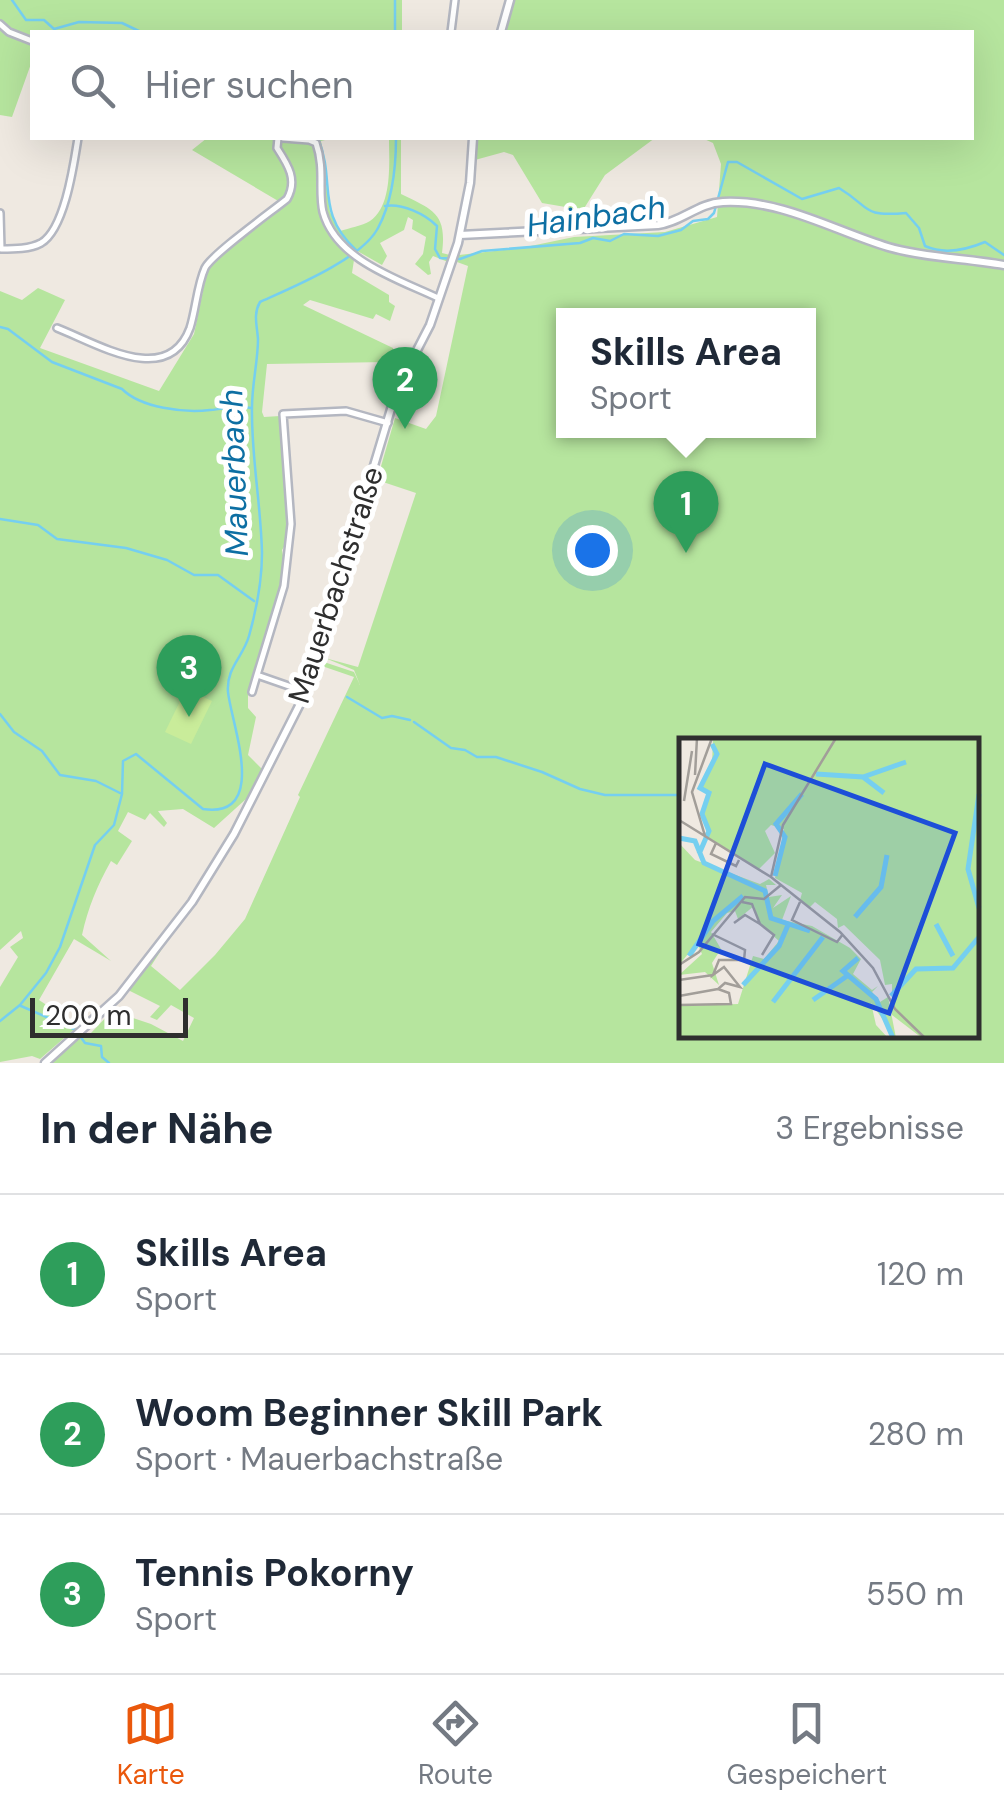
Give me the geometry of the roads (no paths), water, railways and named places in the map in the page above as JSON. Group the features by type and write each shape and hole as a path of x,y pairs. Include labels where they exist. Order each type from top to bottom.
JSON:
{"main road":[{"path":"502,30 510,0"},
{"path":"473,140 460,235 658,226 720,202 789,211 906,251 1004,265"},
{"name":"Mauerbachstraße","path":"45,1063 108,1008 138,974 210,875 254,798 306,692 402,378 426,333 460,235"}],"street":[{"path":"451,30 455,0"},
{"path":"0,24 30,40"},
{"path":"0,213 1,249 30,247 49,236 65,200 78,140"},
{"path":"57,328 136,358 167,358 178,352 189,329 206,265 288,199 292,190 287,163 277,148 280,140"},
{"path":"313,140 322,173 323,211 332,232 359,257 438,298"},
{"path":"252,692 284,586 291,524 283,414 346,411 388,423"},
{"path":"257,675 306,692"}],"waterway":[{"path":"12,0 26,20 44,20 54,29 79,22 122,23 137,30"},
{"name":"Mauerbach","path":"395,0 395,30"},
{"path":"319,140 335,223 356,250"},
{"name":"Mauerbach","path":"0,1021 20,1005 46,973 60,947 95,845 114,825 122,794 123,761 136,754 203,809 223,808 236,799 242,766 228,684 249,636 262,563 252,425 257,311 260,302 325,271 370,240 390,196 396,140"},
{"name":"Hainbach","path":"385,206 413,210 437,226 435,249 440,258 460,259 482,251 580,243 593,238 610,241 624,234 658,236 708,219 714,213 728,162 737,162 802,199 839,188 868,210 906,213 919,228 925,246 933,249 955,250 985,242 1004,255"},
{"path":"0,327 52,362 122,389 151,405 188,411 251,408"},
{"path":"0,519 38,525 57,539 126,548 167,560 194,575 218,575 254,601"},
{"path":"302,708 312,688"},
{"path":"347,697 382,718 410,720"},
{"path":"0,714 14,732 42,751 60,775 96,781 122,794"},
{"path":"414,722 451,748 477,757 496,757 580,789 605,795 679,795"},
{"path":"21,1006 74,1029"},
{"path":"80,1036 85,1043 101,1046 102,1057 109,1063"}],"place":[{"name":"Woom Beginner Skill Park","path":"405,429"},
{"name":"Skills Area","path":"686,553"},
{"name":"Tennis Pokorny","path":"189,717"}]}
